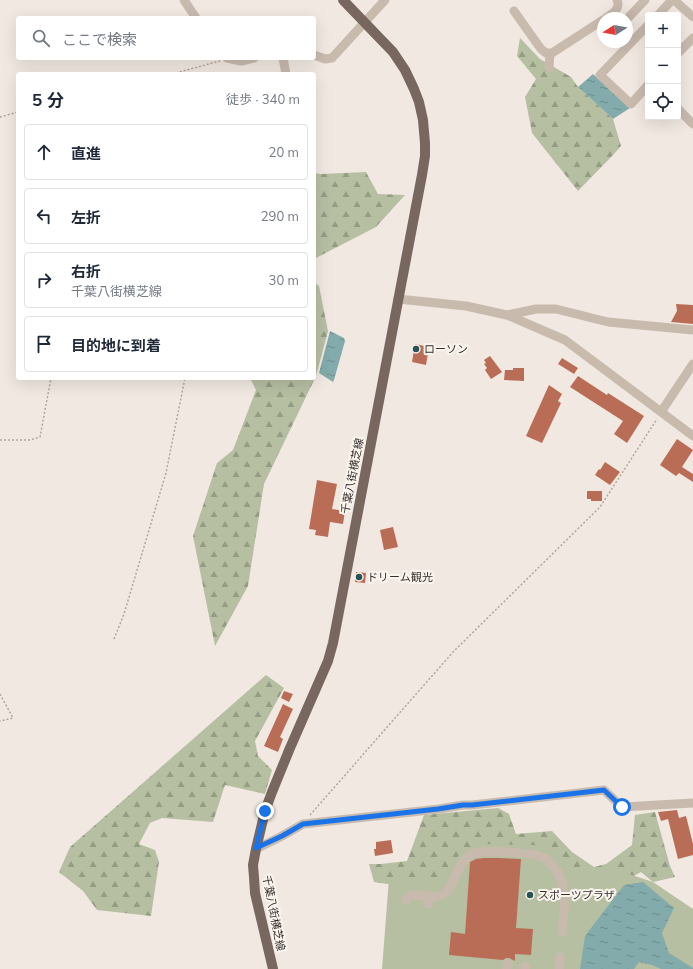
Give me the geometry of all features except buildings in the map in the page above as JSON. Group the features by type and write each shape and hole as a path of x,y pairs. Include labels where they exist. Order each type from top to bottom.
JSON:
{"main road":[{"name":"千葉八街横芝線","path":"273,969 255,893 253,865 256,848 265,811 272,792 328,660 333,643 422,175 425,143 423,120 419,102 405,70 393,52 343,0"}],"street":[{"path":"184,0 195,16"},
{"path":"316,56 325,59 332,58 385,0"},
{"path":"615,12 618,8 618,0"},
{"path":"633,13 645,0"},
{"path":"661,12 673,0 693,17"},
{"path":"514,11 541,49 546,53 552,53 597,24"},
{"path":"645,28 600,75 631,104 645,88"},
{"path":"681,51 693,38"},
{"path":"549,68 550,53"},
{"path":"283,60 286,72"},
{"path":"681,112 693,124"},
{"path":"398,299 466,306 507,315 565,340 693,436"},
{"path":"507,315 536,309 556,309 608,322 693,330"},
{"path":"661,412 693,364"},
{"path":"256,848 303,824 604,790 622,807 693,803"},
{"path":"406,900 409,896 414,895 427,900 446,893 468,855 476,852 531,854 546,859 558,872 563,884 565,899 562,932"},
{"path":"559,969 560,957"}],"path":[{"path":"179,72 220,60"},
{"path":"0,117 16,113"},
{"path":"0,440 30,440 40,437 51,380"},
{"path":"114,639 124,614 166,473 185,380"},
{"path":"303,824 453,652 600,507 661,412"},
{"path":"0,694 13,718 0,722"}],"green space":[{"path":"520,38 540,59 571,77 578,87 613,119 621,146 578,191 532,133 525,97 536,79 517,56"},
{"path":"366,172 378,194 405,195 376,227 316,258 316,173"},
{"path":"316,284 319,286 328,331 316,376"},
{"path":"251,380 314,380 264,484 248,586 215,646 193,536 217,463 233,450 256,390"},
{"path":"266,675 284,688 255,741 258,756 272,770 265,794 225,785 213,822 162,818 150,823 139,844 155,850 159,862 151,916 97,910 83,891 59,872 70,847"},
{"path":"498,808 509,814 516,834 552,831 572,852 594,867 606,864 632,845 635,815 655,812 670,866 675,877 653,882 641,872 632,877 442,894 421,889 374,882 369,864 407,861 424,815"},
{"name":"スポーツプラザ","path":"485,844 535,845 576,871 623,872 653,882 693,909 693,969 382,969 389,878 432,881 446,876 462,850"}],"water":[{"path":"593,74 630,108 613,119 578,87"},
{"path":"330,331 344,338 345,341 333,382 319,373"},
{"path":"643,882 674,908 662,933 669,953 693,969 661,969 639,962 634,969 580,969 585,936 624,885"}],"place":[{"name":"ローソン","path":"416,349"},
{"name":"ドリーム観光","path":"359,577"},
{"name":"スポーツプラザ","path":"530,895"}],"route":[{"path":"265,811 256,848 303,824 463,805 604,790 622,807"}]}
